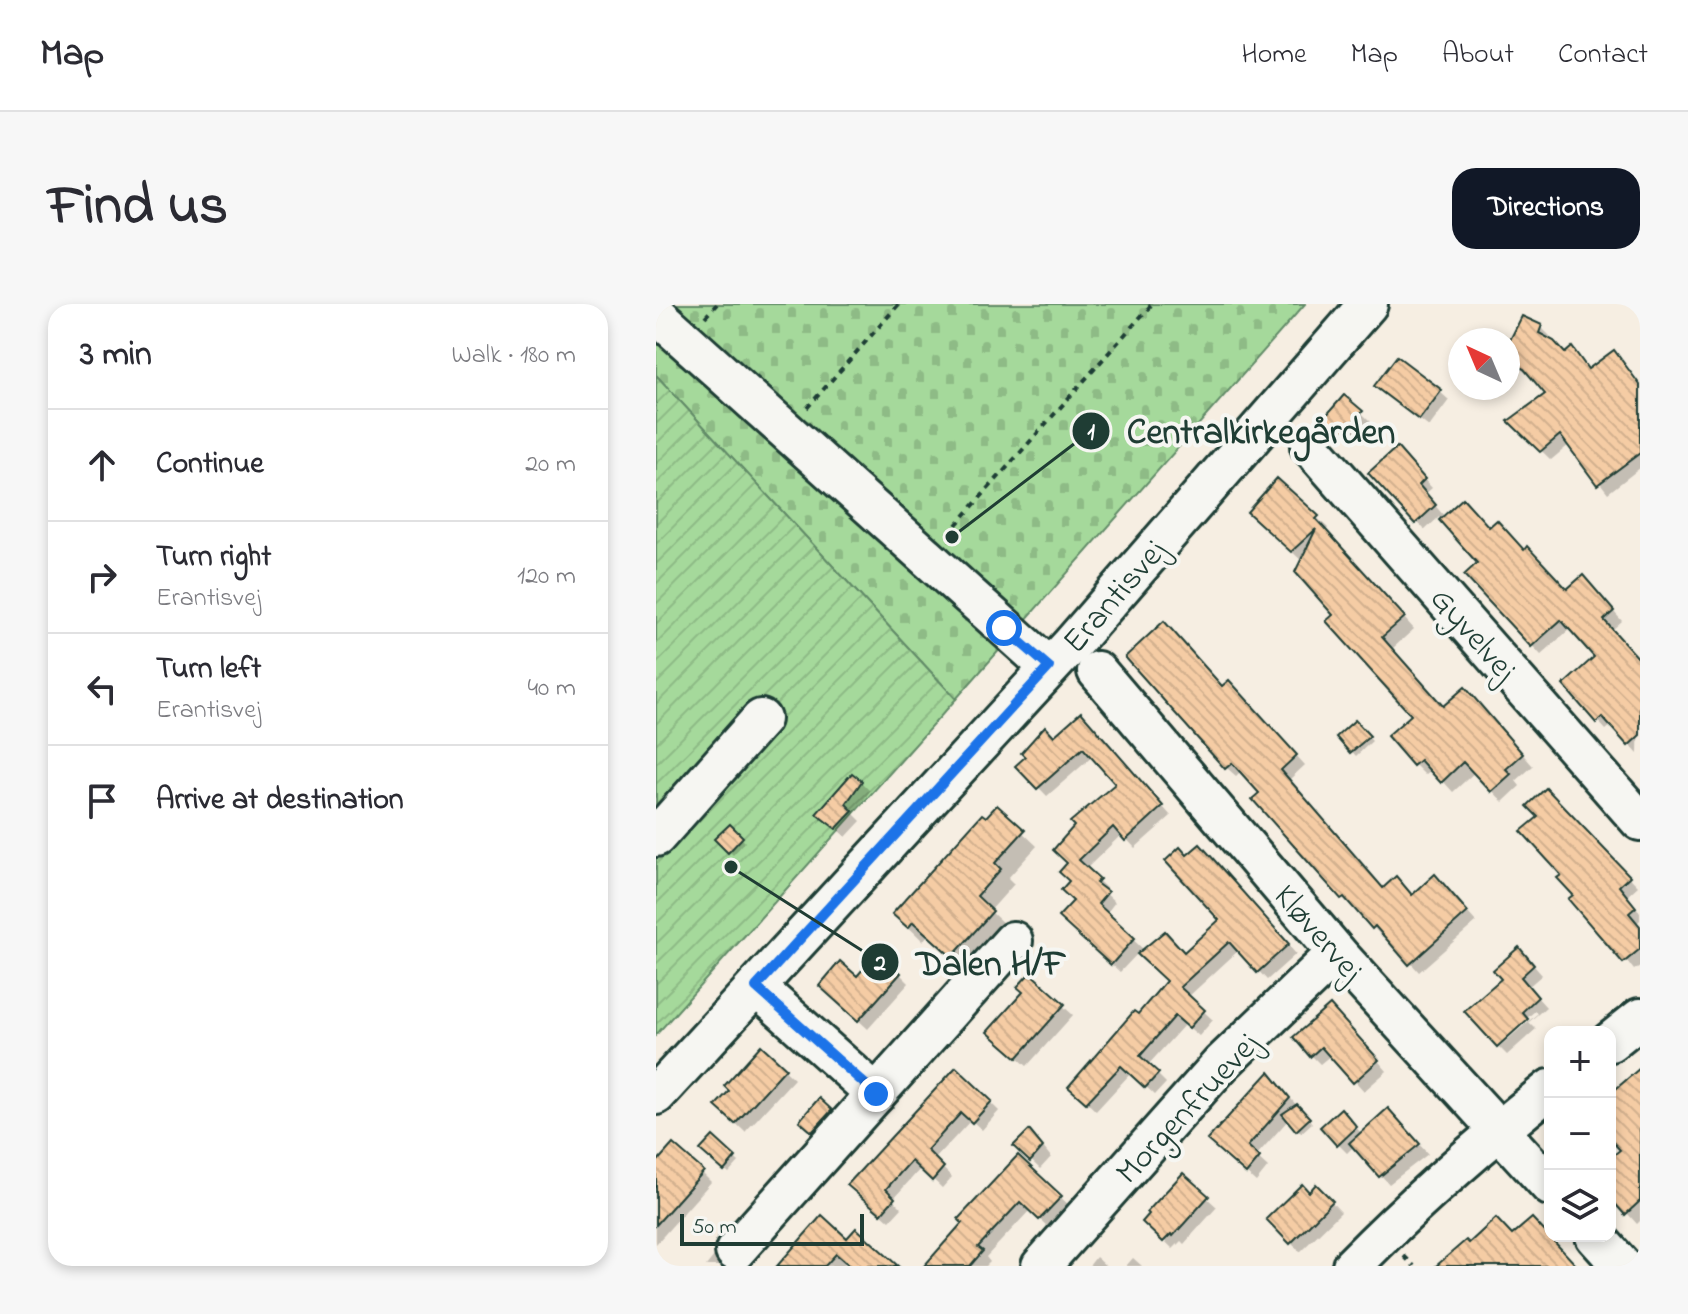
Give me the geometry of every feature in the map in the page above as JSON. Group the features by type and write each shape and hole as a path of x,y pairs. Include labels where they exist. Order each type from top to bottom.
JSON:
{"street":[{"name":"Erantisvej","path":"656,1095 1049,667 1355,308"},
{"path":"656,314 1049,667"},
{"name":"Gyvelvej","path":"1310,446 1640,821"},
{"name":"Kløvervej","path":"1097,671 1337,953 1544,1180"},
{"path":"656,837 761,719"},
{"path":"735,1251 1013,941"},
{"name":"Morgenfruevej","path":"1041,1266 1221,1064 1337,953"},
{"path":"756,987 876,1094"},
{"path":"1616,1037 1640,1018"},
{"path":"1352,1266 1384,1233 1544,1094"},
{"path":"1600,1242 1622,1266"}],"path":[{"path":"787,431 899,304"},
{"path":"928,557 1152,304"}],"green space":[{"path":"656,304 1305,304 956,699 656,375"},
{"path":"656,375 956,699 656,1035"}],"building":[{"path":"1522,316 1542,325 1539,333 1554,341 1565,353 1572,347 1588,369 1614,350 1640,385 1640,453 1597,485 1560,435 1540,452 1508,421 1545,394 1520,367 1520,328 1516,328"},
{"path":"1397,356 1442,390 1419,420 1374,386"},
{"path":"1344,395 1363,411 1342,434 1324,418"},
{"path":"1397,447 1425,479 1419,485 1436,505 1415,524 1368,473"},
{"path":"1277,478 1319,516 1316,519 1405,617 1382,637 1443,706 1465,687 1523,754 1506,769 1511,774 1491,792 1463,762 1441,783 1420,760 1413,766 1387,736 1411,715 1326,621 1333,615 1295,572 1316,529 1291,552 1247,512"},
{"path":"1463,498 1489,527 1497,520 1524,550 1527,546 1567,589 1583,575 1614,611 1604,620 1640,660 1640,735 1628,746 1602,717 1596,723 1563,685 1594,657 1561,620 1531,647 1464,575 1477,563 1439,520"},
{"path":"1164,621 1222,686 1229,680 1297,755 1281,770 1383,888 1396,876 1412,895 1435,874 1468,912 1409,965 1375,926 1372,929 1344,897 1341,899 1252,799 1259,793 1232,763 1225,769 1125,657"},
{"path":"1081,712 1163,806 1125,841 1113,827 1079,860 1100,879 1096,883 1108,892 1098,904 1135,938 1111,965 1058,917 1073,901 1061,890 1069,881 1059,872 1067,863 1053,850 1074,826 1070,822 1115,784 1083,748 1037,789 1015,766 1025,757 1021,753 1045,726 1054,736"},
{"path":"1355,720 1370,736 1350,753 1336,737"},
{"path":"852,773 862,781 846,804 853,811 836,829 816,814"},
{"path":"1546,788 1630,876 1619,886 1636,907 1629,913 1640,926 1640,949 1623,963 1568,899 1573,895 1557,878 1561,875 1521,831 1538,817 1527,806"},
{"path":"997,805 1025,830 995,863 1001,869 977,896 993,911 952,957 913,922 908,928 892,914 982,814 986,817"},
{"path":"730,824 743,837 728,853 714,839"},
{"path":"1200,844 1289,944 1257,973 1229,942 1180,987 1205,1010 1189,1028 1175,1016 1140,1056 1159,1073 1145,1088 1121,1066 1086,1103 1068,1087 1134,1011 1138,1014 1166,981 1137,954 1165,931 1184,952 1219,920 1165,861 1180,847 1187,855"},
{"path":"1519,947 1534,965 1521,977 1538,997 1522,1012 1528,1019 1497,1047 1464,1011 1501,979 1493,970"},
{"path":"878,952 901,973 858,1021 819,986 840,961 857,976"},
{"path":"1030,973 1065,1004 1017,1058 987,1032 1023,992 1017,987"},
{"path":"1330,1005 1379,1060 1353,1083 1321,1047 1310,1057 1293,1037"},
{"path":"761,1045 786,1068 735,1124 715,1106 729,1091 724,1086"},
{"path":"956,1067 992,1101 972,1123 961,1113 927,1150 944,1167 932,1181 911,1161 886,1189 895,1198 881,1214 847,1185"},
{"path":"1640,1068 1640,1201 1625,1215 1616,1205 1616,1153 1620,1150 1616,1146 1616,1089"},
{"path":"1269,1072 1290,1098 1248,1146 1260,1157 1246,1174 1207,1140"},
{"path":"819,1098 832,1110 812,1132 799,1121"},
{"path":"1297,1104 1310,1118 1296,1131 1282,1114"},
{"path":"1341,1108 1357,1127 1337,1146 1320,1127"},
{"path":"1388,1108 1420,1144 1379,1177 1349,1143"},
{"path":"1029,1130 1043,1147 1030,1162 1013,1146"},
{"path":"713,1136 736,1157 724,1171 700,1150"},
{"path":"673,1144 704,1171 656,1225 656,1163"},
{"path":"1018,1155 1062,1196 1039,1220 1020,1202 978,1247 983,1251 970,1266 924,1266 962,1223 958,1219"},
{"path":"1183,1173 1209,1196 1173,1236 1171,1234 1163,1242 1142,1222 1149,1214 1147,1212"},
{"path":"1302,1184 1309,1192 1316,1184 1333,1201 1290,1244 1266,1219"},
{"path":"822,1215 847,1238 856,1228 898,1266 850,1266 836,1254 825,1266 777,1266"},
{"path":"1496,1218 1512,1235 1532,1218 1544,1231 1544,1242 1554,1242 1577,1266 1436,1266 1466,1240 1469,1243"}],"place":[{"name":"Centralkirkegården","path":"952,537"},
{"name":"Dalen H/F","path":"731,867"}],"route":[{"path":"876,1094 756,987 1049,667 1004,628"}]}
